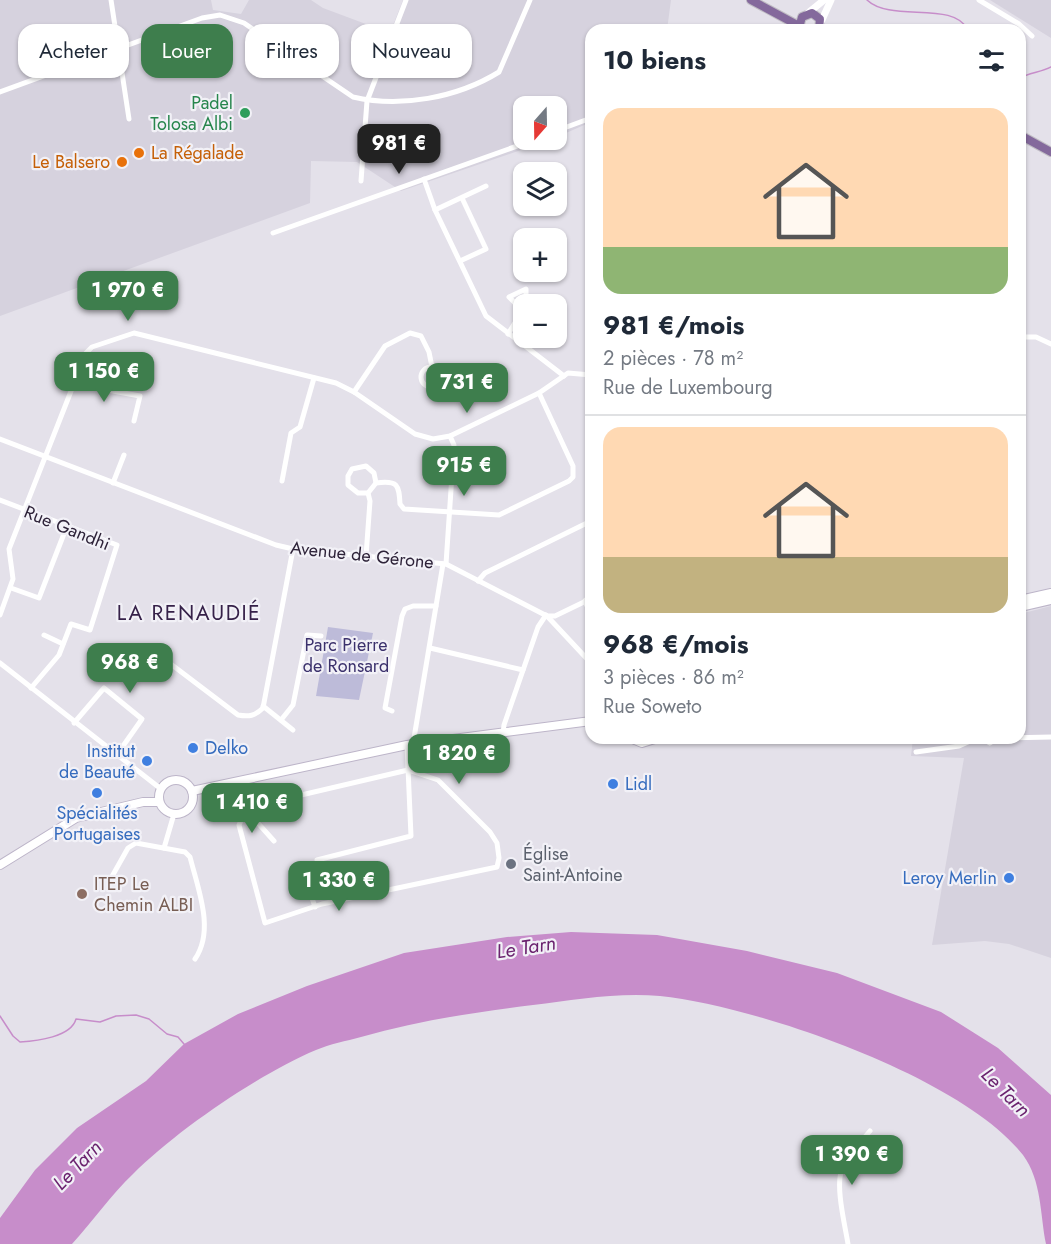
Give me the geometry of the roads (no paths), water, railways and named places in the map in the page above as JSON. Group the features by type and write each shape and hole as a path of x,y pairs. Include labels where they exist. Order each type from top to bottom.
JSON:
{"main road":[{"path":"751,0 803,24"},
{"path":"762,0 803,24"},
{"path":"803,24 815,14 820,24"},
{"path":"1026,138 1051,152"},
{"path":"1026,599 1051,593"},
{"path":"1026,606 1051,600"},
{"path":"192,791 410,745 585,722"},
{"path":"174,780 185,783 192,791 189,808 174,814 165,810 159,802 161,789 174,780"},
{"path":"0,865 76,818 143,802 159,802"}],"street":[{"path":"111,0 114,24"},
{"path":"361,180 367,101 406,0"},
{"path":"129,45 202,18 228,16 244,23 346,94 367,101 428,100 493,76 504,67 530,0"},
{"path":"803,24 824,0"},
{"path":"822,24 831,0"},
{"path":"979,0 1019,24"},
{"path":"1026,30 1032,36"},
{"path":"0,92 38,78"},
{"path":"123,78 129,119"},
{"path":"567,127 585,120"},
{"path":"273,233 513,147"},
{"path":"424,179 435,210 486,316 564,376"},
{"path":"435,210 486,186"},
{"path":"460,261 486,249 462,198"},
{"path":"515,294 526,289 526,294"},
{"path":"508,334 513,326"},
{"path":"0,615 14,579 9,549 90,348 132,333 336,383 354,392 415,434 433,439 450,436 538,393 568,373 585,374"},
{"path":"354,392 386,346 410,333 421,336 429,352 432,367"},
{"path":"1026,337 1036,337 1051,344"},
{"path":"282,481 291,433 300,427 314,378"},
{"path":"75,384 141,396 134,420"},
{"path":"368,493 376,483 386,482 398,486 401,491 400,504 404,508 499,515 569,481 573,472 538,393"},
{"path":"317,860 411,836 408,770 410,745 430,648 452,512 454,445 450,436"},
{"name":"Avenue de Gérone","path":"0,440 293,549 444,564 547,616 585,657"},
{"path":"113,483 124,454"},
{"path":"368,493 358,493 348,485 348,476 352,469 366,466 374,473 376,483"},
{"path":"366,556 370,501 368,493"},
{"name":"Rue Gandhi","path":"0,500 117,545 90,630 71,624 59,655 31,688"},
{"path":"478,581 484,573 585,524"},
{"path":"11,588 39,598 67,526"},
{"path":"147,645 238,715 247,717 257,714 263,706 293,549"},
{"path":"503,734 504,725 538,627 547,616 555,615 585,601"},
{"path":"392,711 385,708 402,616 405,609 413,606 436,606"},
{"path":"44,635 63,644"},
{"path":"281,720 293,705 307,635 321,636"},
{"path":"430,648 523,670"},
{"path":"0,663 161,789"},
{"path":"74,723 104,688 142,719 116,756"},
{"path":"263,706 293,730"},
{"path":"1026,738 1051,738"},
{"path":"916,752 964,744"},
{"path":"408,770 438,780 490,832 497,843 499,858 497,867 393,887 315,907 265,923 239,825 248,812 254,806 408,770"},
{"path":"235,782 240,803 274,841"},
{"path":"164,848 174,814"},
{"path":"110,880 128,848 136,843 185,852 190,857 206,932 201,950 195,959"},
{"path":"307,883 315,907"},
{"path":"848,1244 840,1192 841,1170 851,1153 870,1131"}],"water":[{"name":"Le Tarn","path":"571,932 657,935 747,951 837,973 941,1012 998,1048 1051,1095 1051,1244 1046,1244 1037,1187 1023,1155 994,1126 955,1099 907,1073 802,1030 701,1003 660,996 628,995 580,999 446,1018 382,1031 321,1048 294,1060 245,1088 172,1139 125,1182 72,1244 0,1244 0,1218 35,1170 77,1128 146,1081 184,1044 238,1014 307,986 404,953 507,937"}],"waterway":[{"path":"867,0 878,7 891,10 950,16 963,24"},
{"path":"1026,75 1051,67"},
{"path":"0,1016 13,1036 20,1042 61,1034 68,1030 76,1019 100,1022 116,1016 136,1015 149,1019 167,1034 178,1037 184,1044"}],"place":[{"name":"Padel Tolosa Albi","path":"245,113"},
{"name":"La Régalade","path":"139,153"},
{"name":"Le Balsero","path":"122,162"},
{"name":"Delko","path":"193,748"},
{"name":"Institut de Beauté","path":"147,761"},
{"name":"Lidl","path":"613,784"},
{"name":"Spécialités Portugaises","path":"97,793"},
{"name":"Église Saint-Antoine","path":"511,864"},
{"name":"Leroy Merlin","path":"1009,878"},
{"name":"ITEP Le Chemin ALBI","path":"82,894"}],"district":[{"name":"LA RENAUDIÉ","path":"189,613"}],"park label":[{"name":"Parc Pierre de Ronsard","path":"346,655"}]}
